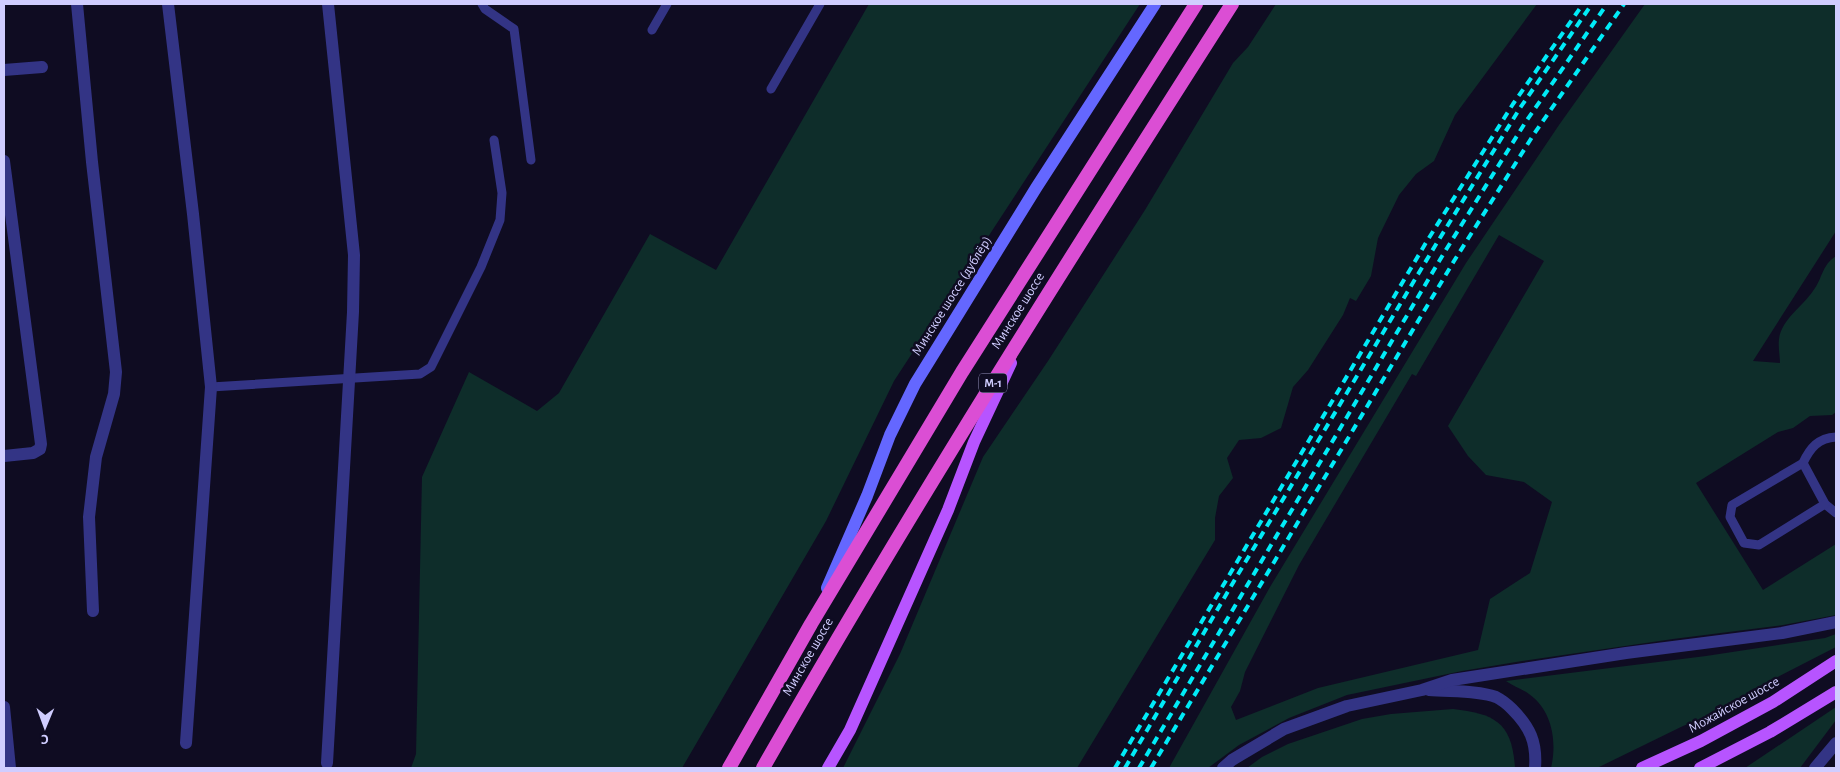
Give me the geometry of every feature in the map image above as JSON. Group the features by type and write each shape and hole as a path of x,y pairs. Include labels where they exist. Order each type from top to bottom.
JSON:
{"highway":[{"name":"Минское шоссе","path":"729,768 811,624 962,372 1196,4"},
{"name":"Минское шоссе","path":"763,768 840,635 1040,304 1232,4"}],"main road":[{"name":"Минское шоссе (дублёр)","path":"811,624 867,496 890,435 915,384 1036,188 1155,4"},
{"path":"828,768 850,730 948,510 974,442 1040,304"},
{"name":"Можайское шоссе","path":"1642,768 1701,741 1772,702 1836,661"},
{"path":"1700,768 1770,732 1836,692"}],"street":[{"path":"77,4 92,162 116,372 114,394 96,457 89,517 93,611"},
{"path":"168,4 211,387 186,743"},
{"path":"327,762 349,378 354,255 328,4"},
{"path":"4,70 42,67"},
{"path":"4,161 41,444 40,449 33,453 4,456"},
{"path":"1223,768 1232,760 1284,729 1347,706 1422,690 1452,680 1626,653 1782,633 1836,622"},
{"path":"1422,690 1482,694 1496,697 1505,702 1527,725 1532,736 1535,768"},
{"path":"4,707 10,768"},
{"path":"1815,768 1836,743"}],"lane":[{"path":"482,4 485,9 514,29 531,160"},
{"path":"652,30 667,4"},
{"path":"771,89 820,4"},
{"path":"211,387 420,374 427,371 431,367 481,267 500,220 502,193 494,140"},
{"path":"1825,504 1759,545 1744,543 1730,517 1732,506 1803,463 1808,452 1819,440 1836,437"},
{"path":"1803,463 1825,504 1836,513"}],"green space":[{"path":"869,4 1140,4 894,381 826,521 682,768 411,768 416,754 422,477 469,372 537,411 559,393 650,234 716,270"},
{"path":"1276,4 1537,4 1455,115 1434,161 1416,174 1399,195 1378,238 1371,276 1356,301 1350,298 1343,315 1308,370 1293,387 1281,428 1261,438 1239,440 1227,458 1233,478 1219,496 1215,518 1215,540 1077,768 843,768 900,654 983,457 1048,361 1145,210 1233,63 1248,47"},
{"path":"1645,4 1836,4 1836,231 1753,361 1780,363 1779,339 1784,325 1809,297 1827,264 1836,256 1836,412 1832,415 1810,416 1793,428 1778,432 1696,483 1763,590 1836,544 1836,615 1783,625 1522,661 1462,671 1347,695 1289,718 1239,745 1208,768 1169,768 1270,587 1466,263 1559,125","holes":["1499,235 1544,261 1448,426 1468,456 1486,475 1524,482 1552,502 1530,573 1490,599 1478,650 1318,688 1236,720 1231,707 1240,691 1245,672 1299,565 1412,374 1416,376"]},
{"path":"1836,634 1836,647 1758,687 1717,712 1683,726 1597,768 1551,768 1553,738 1548,718 1537,701 1529,694 1506,681 1706,656 1825,638"},
{"path":"1836,707 1836,720 1800,768 1745,768"},
{"path":"1453,709 1480,714 1499,723 1510,740 1515,768 1247,768 1262,757 1288,744 1362,719 1391,714"}],"railway":[{"path":"1115,768 1427,241 1513,104 1583,4"},
{"path":"1125,768 1237,576 1435,246 1520,108 1592,4"},
{"path":"1139,768 1444,253 1525,123 1607,4"},
{"path":"1151,768 1454,261 1534,134 1624,4"}]}
